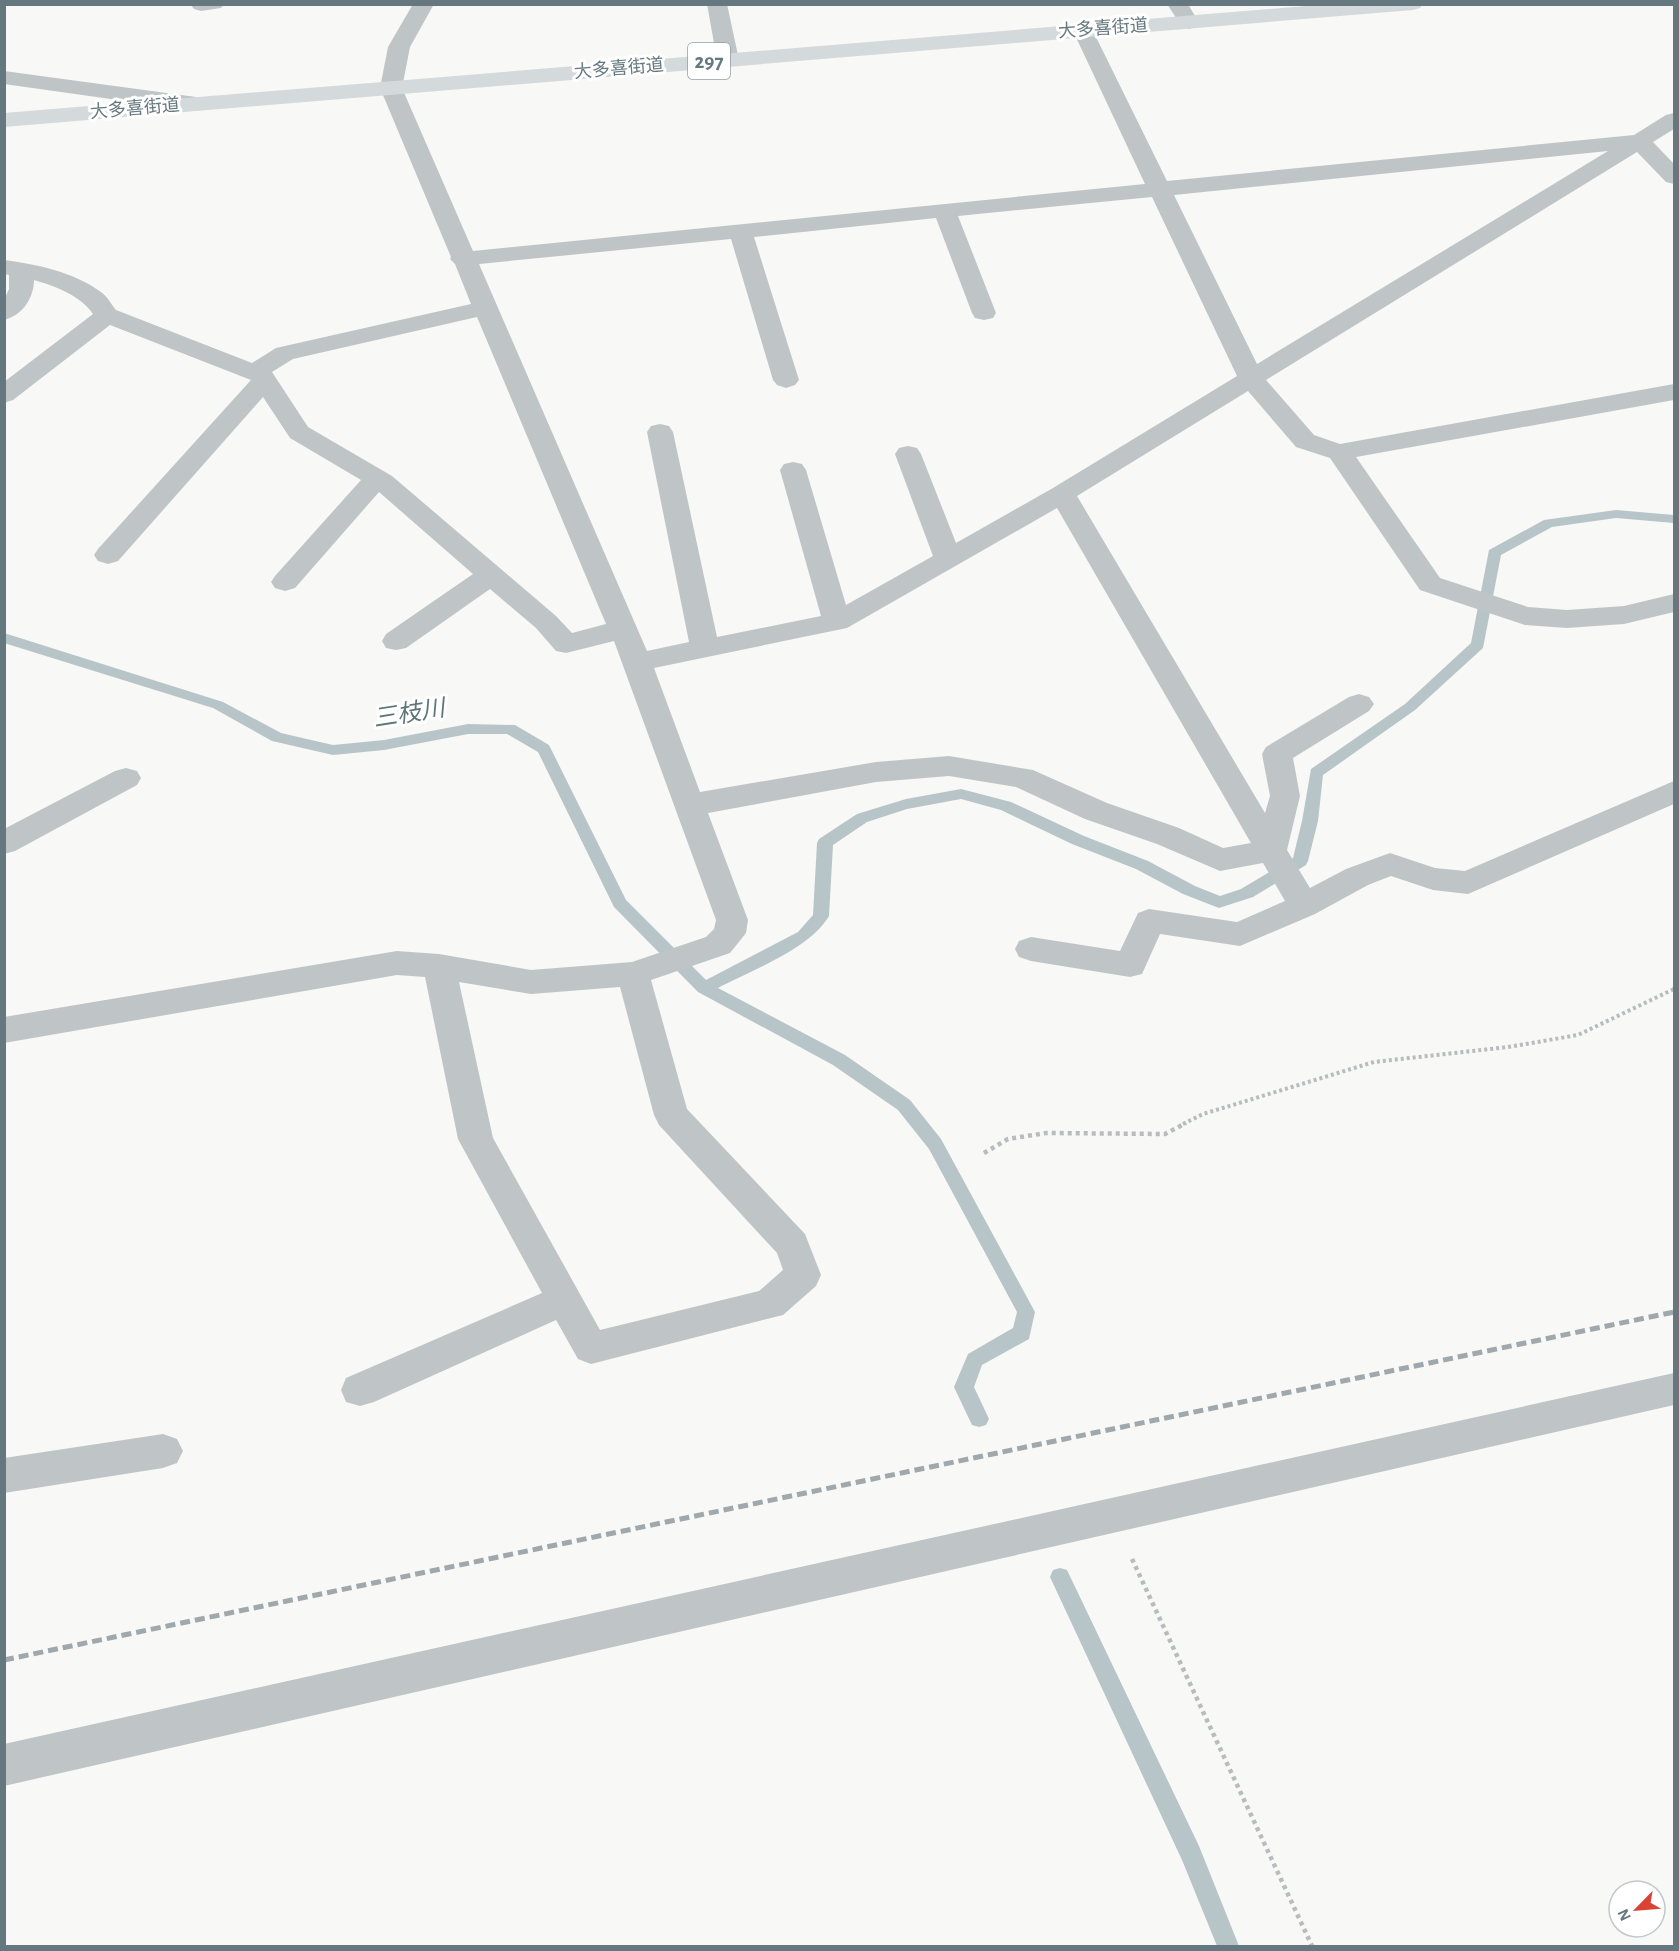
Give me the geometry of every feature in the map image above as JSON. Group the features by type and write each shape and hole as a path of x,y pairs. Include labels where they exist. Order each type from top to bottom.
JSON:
{"highway":[{"name":"大多喜街道","path":"4,120 1413,4"}],"street":[{"path":"201,5 214,4"},
{"path":"4,1030 397,963 439,966 531,982 633,974 718,945 730,933 732,920 637,662 462,259 391,88 399,47 424,4"},
{"path":"717,4 728,60"},
{"path":"1177,4 1189,23"},
{"path":"1083,31 1251,378 1305,441 1339,452 1671,397"},
{"path":"4,76 196,104"},
{"path":"637,662 837,622 1062,494 1674,120"},
{"path":"462,259 1639,141"},
{"path":"1639,141 1674,177"},
{"path":"944,210 984,313"},
{"path":"740,231 786,380"},
{"path":"13,268 63,283 93,297 107,315 259,376 299,432 377,478 546,622 566,644 623,629"},
{"path":"4,313 16,304 23,289 13,268"},
{"path":"108,555 259,376 285,353 484,308"},
{"path":"4,395 107,315"},
{"path":"660,432 705,648"},
{"path":"1339,452 1430,584 1525,616 1567,619 1624,615 1674,603"},
{"path":"909,454 948,558"},
{"path":"793,470 837,622"},
{"path":"285,582 377,478"},
{"path":"1062,494 1304,906"},
{"path":"396,641 491,575"},
{"path":"1271,850 1285,796 1277,754 1359,704"},
{"path":"690,805 876,772 949,766 1022,777 1096,811 1168,836 1220,860 1271,850"},
{"path":"4,843 126,778"},
{"path":"1031,949 1130,965 1149,921 1240,934 1390,864 1433,879 1468,883 1674,792"},
{"path":"439,966 476,1139 591,1348 770,1304 803,1275 792,1245 671,1115 633,974"},
{"path":"360,1390 564,1300"},
{"path":"4,1765 1674,1389"},
{"path":"4,1476 163,1451"}],"path":[{"path":"984,1153 1008,1139 1046,1133 1165,1134 1203,1114 1374,1062 1508,1047 1578,1035 1674,989"},
{"path":"1111,1515 1312,1947"}],"waterway":[{"path":"704,988 804,936 821,916 825,843 862,818 906,804 961,794 1006,806 1078,840 1142,865 1189,890 1219,902 1247,893 1300,861 1310,821 1316,773 1410,707 1478,645 1494,553 1549,523 1616,514 1674,519"},
{"name":"三枝川","path":"4,638 218,705 277,737 333,750 384,745 468,729 510,729 544,749 620,903 704,988"},
{"path":"704,988 839,1060 904,1105 935,1144 1026,1312 1022,1333 975,1360 964,1387 979,1419"},
{"path":"1060,1577 1191,1854 1228,1946"}],"railway":[{"path":"4,1660 1674,1312"}]}
